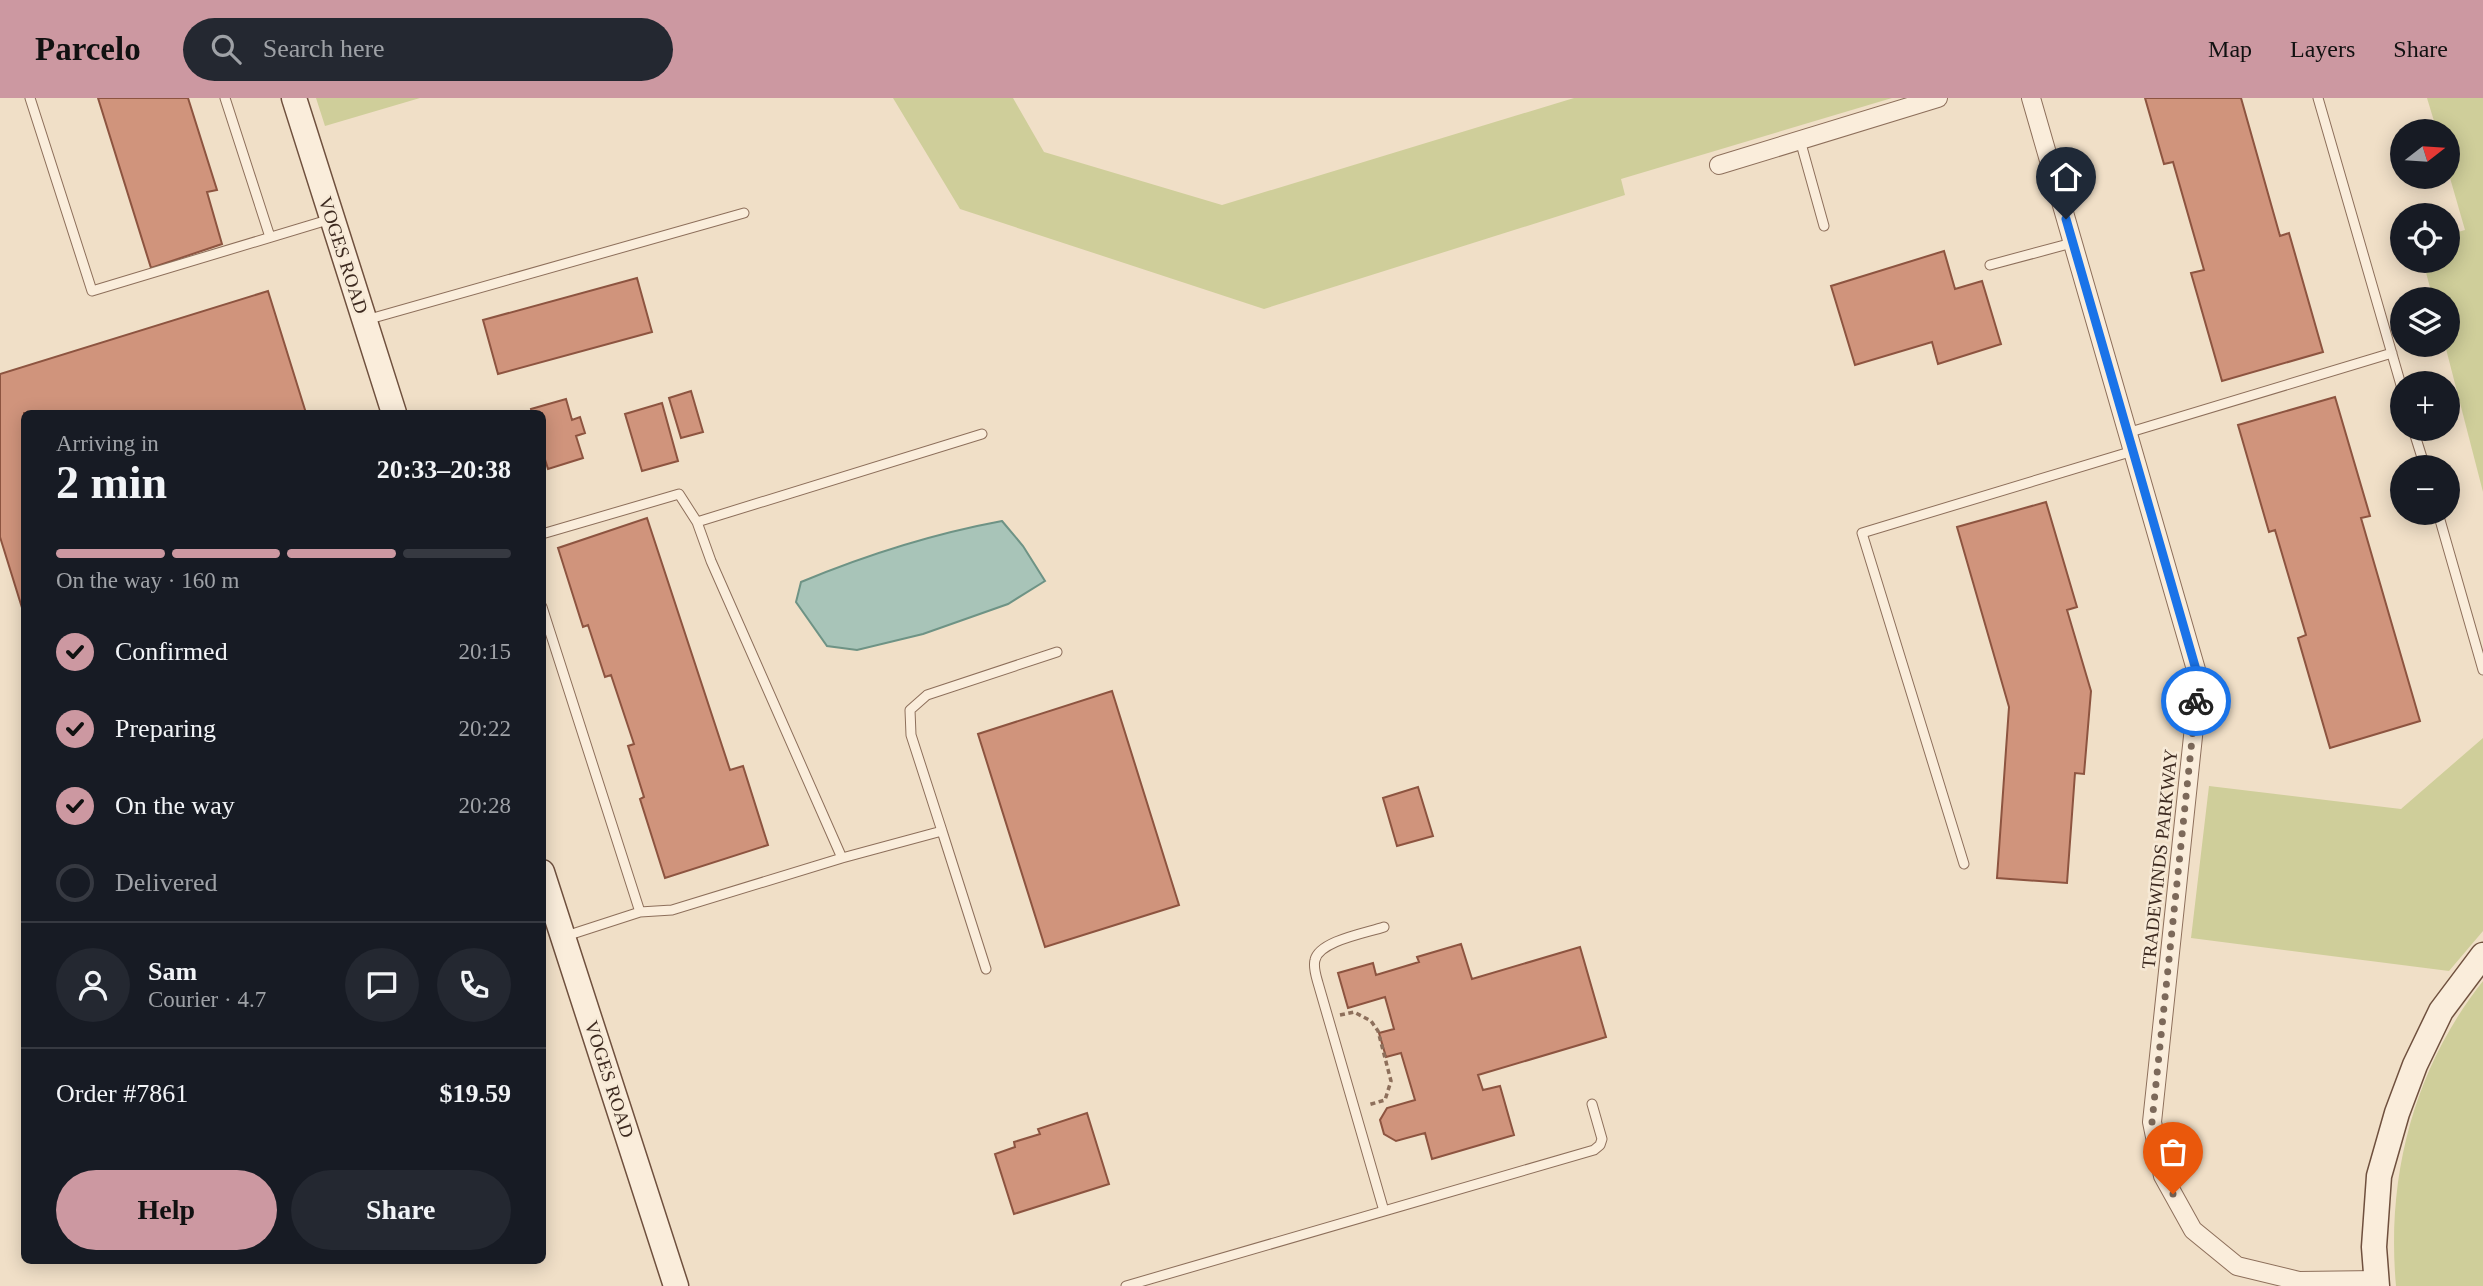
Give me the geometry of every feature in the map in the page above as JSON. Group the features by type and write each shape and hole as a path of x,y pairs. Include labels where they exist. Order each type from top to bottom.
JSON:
{"street":[{"name":"VOGES ROAD","path":"294,98 393,410"},
{"path":"1719,165 1938,98"},
{"name":"TRADEWINDS PARKWAY","path":"2031,98 2199,680 2152,1122 2163,1176 2193,1230 2237,1266 2299,1281 2377,1283"},
{"name":"VOGES ROAD","path":"546,884 676,1286"},
{"path":"2377,1283 2374,1247 2379,1176 2397,1113 2415,1065 2441,1011 2483,956"}],"lane":[{"path":"30,98 92,291 332,218"},
{"path":"225,98 270,237"},
{"path":"2318,98 2390,347"},
{"path":"1800,140 1824,226"},
{"path":"365,320 744,213"},
{"path":"1990,265 2072,243"},
{"path":"2127,433 2390,355"},
{"path":"697,522 982,434"},
{"path":"1964,864 1862,533 2133,451"},
{"path":"546,533 679,494 697,522 716,574 842,858"},
{"path":"2441,525 2483,670"},
{"path":"546,619 640,912"},
{"path":"986,969 911,736 910,710 928,695 1057,653"},
{"path":"564,937 640,912 672,910 842,858 942,831"},
{"path":"1384,927 1328,945 1320,950 1314,962 1384,1211"},
{"path":"1126,1286 1594,1150 1602,1139 1592,1104"}],"path":[{"path":"1328,1018 1354,1012 1371,1021 1378,1031 1391,1081 1385,1100 1354,1109"}],"shaded area":[{"path":"316,98 420,98 325,126"},
{"path":"893,98 1013,98 1044,152 1222,205 1574,98 1892,98 1621,179 1625,195 1264,309 960,209"},
{"path":"2427,98 2483,98 2483,492 2460,403 2460,371 2452,371 2448,357 2460,357 2460,287 2430,287 2426,273 2460,273 2460,231 2465,230 2460,203 2457,203 2453,189 2460,189 2460,119 2433,119"},
{"path":"1002,521 1023,546 1045,581 1008,604 923,634 857,650 827,646 796,602 801,582 825,572 925,539"},
{"path":"2483,738 2483,931 2449,971 2191,938 2209,786 2401,809"},
{"path":"2483,981 2483,1286 2396,1286 2396,1204 2410,1125 2439,1050"}],"building":[{"path":"98,98 188,98 217,190 207,192 222,244 151,268"},
{"path":"2145,98 2241,98 2280,236 2289,233 2323,352 2222,381 2191,273 2204,270 2173,162 2164,164"},
{"path":"1944,251 1955,289 1982,281 2001,344 1938,364 1932,342 1855,365 1831,286"},
{"path":"637,278 652,332 498,374 483,320"},
{"path":"268,291 305,410 21,410 21,605 0,537 0,374"},
{"path":"691,391 703,432 681,438 669,398"},
{"path":"2335,397 2370,516 2361,518 2420,721 2330,748 2298,638 2306,635 2275,530 2269,532 2238,425"},
{"path":"566,399 572,420 580,417 585,433 576,436 583,458 548,469 546,410 531,409"},
{"path":"662,403 678,461 642,471 625,414"},
{"path":"2046,502 2077,607 2067,610 2091,691 2084,774 2075,773 2067,883 1997,878 2009,707 1957,527"},
{"path":"647,518 730,770 743,766 768,845 665,878 640,799 644,797 628,746 634,744 611,675 605,677 588,625 583,627 558,548"},
{"path":"1112,691 1179,905 1045,947 978,734"},
{"path":"1418,787 1433,836 1397,846 1383,798"},
{"path":"1461,944 1472,979 1580,947 1606,1037 1478,1075 1483,1090 1500,1086 1514,1135 1432,1159 1425,1133 1396,1141 1384,1134 1380,1120 1387,1108 1415,1100 1401,1053 1386,1057 1379,1033 1394,1029 1385,997 1348,1008 1338,973 1373,963 1376,975 1419,962 1417,957"},
{"path":"1087,1113 1109,1184 1014,1214 995,1154 1015,1147 1014,1142 1040,1134 1038,1129"}],"way so far":[{"path":"2173,1194 2163,1176 2152,1122 2196,701"}],"route":[{"path":"2066,219 2199,680 2196,701"}]}
